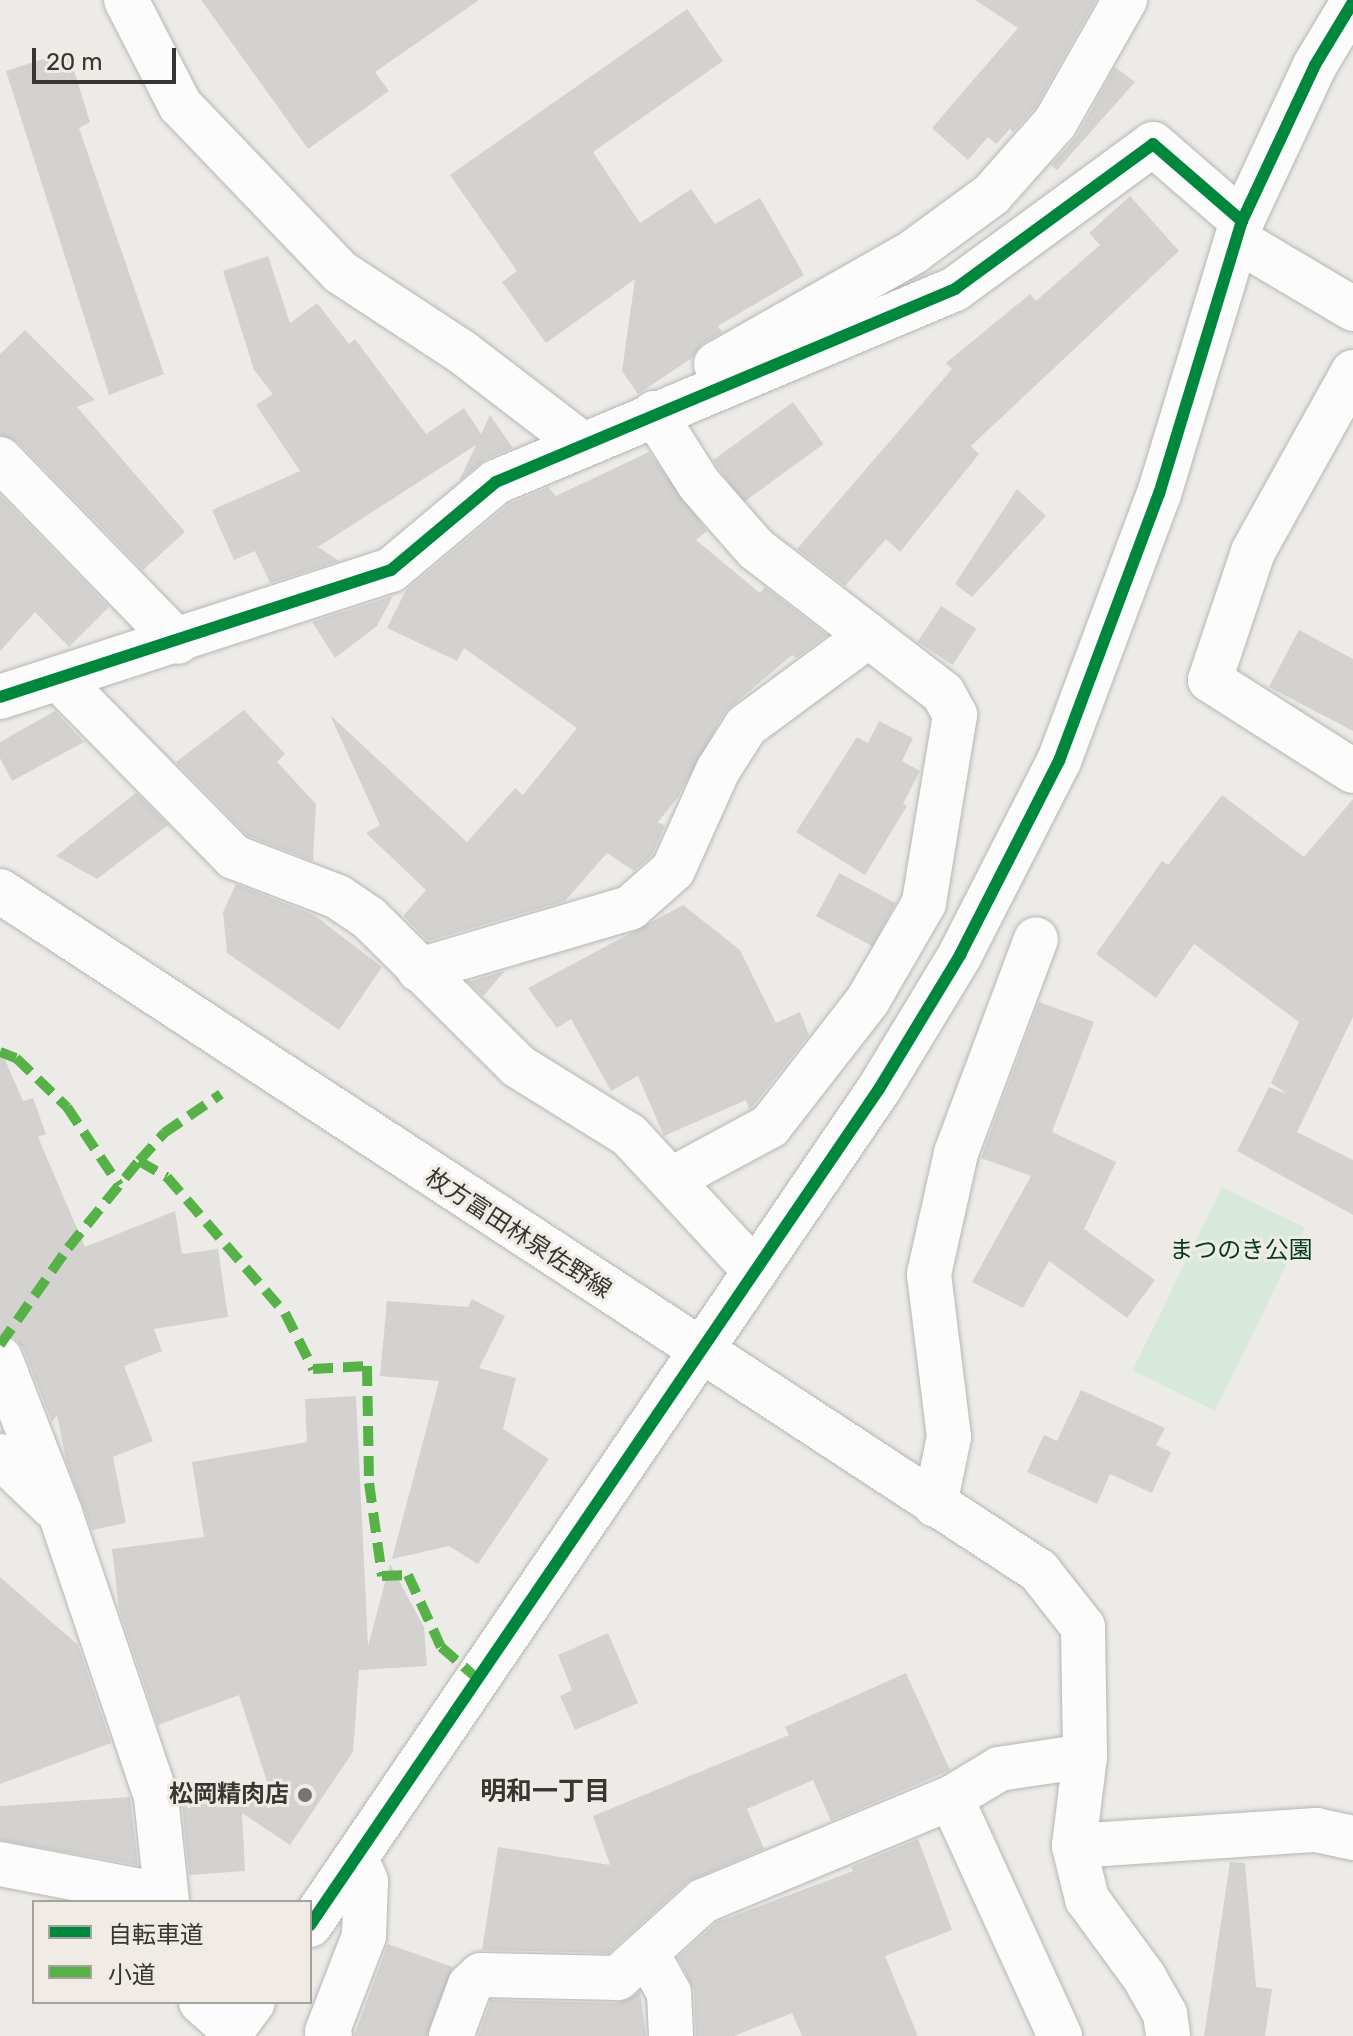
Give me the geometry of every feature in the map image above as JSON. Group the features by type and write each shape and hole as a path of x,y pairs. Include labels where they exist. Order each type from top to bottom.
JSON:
{"street":[{"path":"126,0 180,105 340,272 462,352 582,444"},
{"path":"662,409 727,354 913,252 991,195 1055,123 1125,0"},
{"path":"312,1922 357,1861 879,1089 960,955 1059,761 1159,494 1240,230 1340,58 1353,2"},
{"path":"0,697 178,642 391,570 496,482 662,409 955,289 1153,144 1240,230 1353,309"},
{"path":"1353,372 1253,552 1210,680 1353,771"},
{"path":"662,409 699,484 756,549 943,693 955,715 924,903 868,1000 770,1126 672,1179"},
{"path":"0,459 178,642"},
{"path":"419,970 630,908 673,870 718,770 746,726 868,636"},
{"path":"59,679 234,857 338,897 369,918 518,1066 629,1135 755,1271"},
{"name":"枚方富田林泉佐野線","path":"0,891 700,1354 1039,1571 1083,1627 1085,1756 1074,1846"},
{"path":"935,1505 949,1437 929,1274 956,1153 1036,939"},
{"path":"0,1358 60,1513 156,1797 167,1899 0,1864"},
{"path":"0,1456 60,1513"},
{"path":"451,2036 470,1985 481,1975 618,1978 648,1955 703,1901 951,1798 999,1769 1085,1756"},
{"path":"951,1798 1060,2036"},
{"path":"1168,2036 1165,2014 1144,1977 1087,1899 1074,1846 1316,1830 1353,1838"},
{"path":"330,2036 327,2032 364,1936 366,1881 357,1861"},
{"path":"648,1955 669,1993 671,2036"}],"green space":[{"name":"まつのき公園","path":"1222,1187 1305,1227 1215,1411 1133,1370"}],"building":[{"path":"201,0 479,0 375,72 389,91 308,149"},
{"path":"975,0 1096,0 1035,108 1013,132 1010,129 996,144 988,137 968,160 932,128 1018,28"},
{"path":"687,9 723,61 593,152 640,223 691,189 715,224 760,198 804,275 718,326 722,332 703,343 692,358 638,394 622,371 635,279 546,343 502,282 517,271 450,175"},
{"path":"68,51 90,122 79,128 164,374 109,395 6,71"},
{"path":"1115,67 1135,82 1057,170 1051,165 1077,136"},
{"path":"1130,196 1179,251 971,446 979,454 900,552 886,539 845,586 797,549 952,369 946,363 1030,294 1036,301 1100,245 1089,233"},
{"path":"268,256 290,323 317,303 349,344 355,339 426,434 464,408 481,434 490,415 513,448 486,459 459,481 476,445 318,547 339,561 270,583 255,551 234,560 212,510 300,471 256,405 273,394 254,370 223,271"},
{"path":"25,330 95,400 77,407 185,532 143,570 18,442 0,435 0,354"},
{"path":"793,402 824,444 743,502 713,460"},
{"path":"649,452 707,531 696,540 760,593 765,587 827,635 796,658 792,655 725,712 678,797 658,822 665,826 652,855 634,871 607,853 565,901 428,941 403,916 426,890 366,833 380,825 330,715 467,842 515,788 523,795 577,728 464,648 457,661 387,628 406,590 509,504 548,487 556,496"},
{"path":"1017,489 1046,516 972,597 955,584"},
{"path":"0,495 109,607 69,647 35,612 0,651"},
{"path":"393,596 377,626 335,658 312,622"},
{"path":"941,606 976,629 953,665 918,642"},
{"path":"1299,630 1353,659 1353,731 1269,687"},
{"path":"244,710 285,754 277,762 316,804 313,861 248,836 176,762"},
{"path":"55,711 84,742 12,781 0,758 0,742"},
{"path":"879,721 913,738 902,761 920,771 903,804 907,806 865,875 796,832 857,737 868,743"},
{"path":"136,793 168,825 97,879 56,856"},
{"path":"1222,795 1304,857 1353,799 1353,1017 1297,1132 1353,1160 1353,1215 1237,1151 1269,1087 1287,1094 1271,1083 1299,1022 1194,944 1156,998 1096,954 1162,861 1168,865"},
{"path":"839,873 896,903 873,946 816,916"},
{"path":"236,884 314,915 382,967 339,1030 227,953 223,912"},
{"path":"683,905 740,950 776,1023 800,1012 809,1035 749,1109 746,1100 664,1136 638,1076 611,1091 571,1019 557,1028 528,988"},
{"path":"505,971 483,996 468,982"},
{"path":"1039,1002 1094,1022 1052,1132 1116,1162 1084,1229 1155,1280 1127,1318 1049,1261 1023,1308 972,1282 1031,1176 981,1158"},
{"path":"0,1048 23,1101 33,1098 46,1134 38,1137 85,1247 175,1211 182,1254 218,1249 228,1317 154,1329 162,1351 124,1366 153,1441 113,1457 126,1523 92,1530 66,1460 57,1415 52,1422 23,1348 15,1338 0,1334"},
{"path":"472,1299 505,1316 479,1368 516,1378 503,1429 549,1459 478,1564 449,1546 392,1559 439,1381 380,1376 387,1301 468,1307"},
{"path":"1081,1390 1165,1428 1156,1445 1171,1452 1152,1493 1110,1474 1097,1504 1027,1472 1044,1435 1057,1441"},
{"path":"356,1396 368,1646 390,1564 424,1627 427,1666 359,1670 353,1752 290,1845 242,1813 245,1871 189,1875 181,1794 269,1788 239,1695 158,1725 119,1609 112,1549 204,1537 192,1462 307,1442 305,1399"},
{"path":"0,1577 78,1645 111,1743 0,1784"},
{"path":"608,1633 638,1703 575,1730 560,1696 572,1690 558,1655"},
{"path":"906,1673 950,1770 831,1821 813,1780 747,1809 764,1849 687,1882 609,1953 482,1950 498,1847 610,1865 593,1816 789,1735 785,1727"},
{"path":"130,1797 138,1865 0,1840 0,1806"},
{"path":"918,1839 952,1930 885,1956 918,2036 802,2036 792,2013 734,2036 696,2036 694,1991 678,1957 717,1922 853,1871 851,1867"},
{"path":"1230,1862 1245,1863 1256,1987 1272,1989 1265,2036 1204,2036"},
{"path":"388,1944 453,1967 427,2036 354,2036"},
{"path":"640,1992 646,2036 478,2036 491,2000 617,2003"}],"marked path":[{"path":"0,1052 16,1058 67,1107 119,1185"},
{"path":"0,1345 68,1248 139,1161 164,1133 221,1094"},
{"path":"139,1161 167,1177 285,1313 313,1369 367,1366 369,1483 382,1576 408,1575 441,1647 479,1680"}],"cycle path":[{"path":"312,1922 879,1089 960,955 1059,761 1159,494 1242,221 1315,65 1353,2"},
{"path":"0,697 391,570 496,482 955,289 1153,144 1242,221"}],"place":[{"name":"松岡精肉店","path":"305,1795"}],"district":[{"name":"明和一丁目","path":"545,1792"}]}
